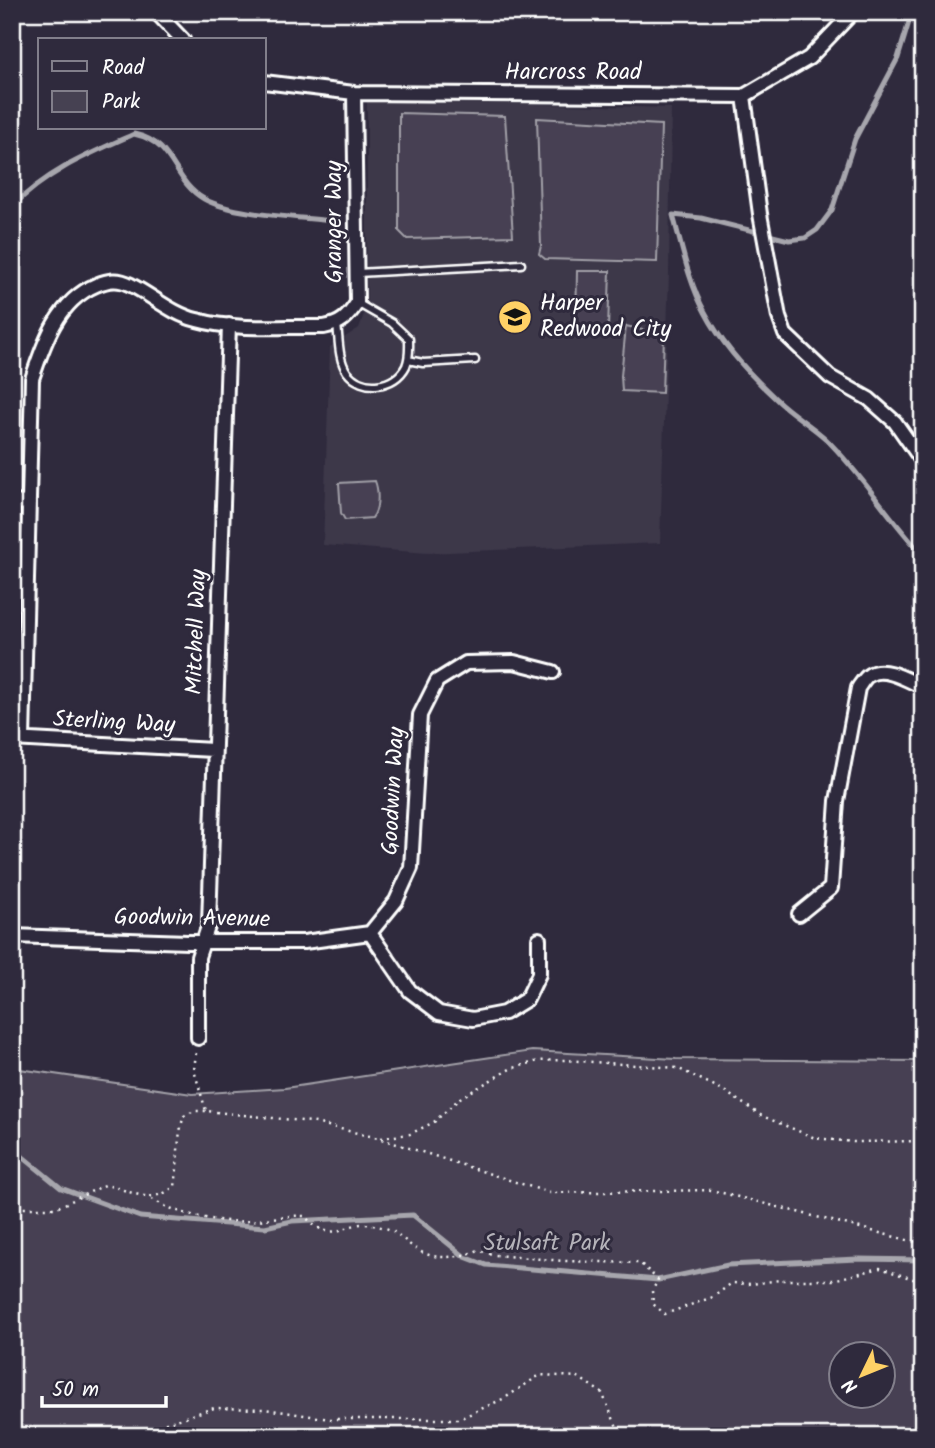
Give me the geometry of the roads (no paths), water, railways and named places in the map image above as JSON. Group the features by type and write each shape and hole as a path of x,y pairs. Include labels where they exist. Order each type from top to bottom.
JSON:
{"street":[{"path":"156,12 181,38"},
{"path":"853,12 809,58 744,96 760,214 779,317 785,334 830,377 869,399 895,422 923,462"},
{"name":"Harcross Road","path":"266,82 354,93 744,96"},
{"name":"Granger Way","path":"337,324 349,317 357,303 354,93"},
{"path":"17,739 33,379 44,341 69,301 110,279 129,284 160,304 196,320 229,325 324,327 337,324"},
{"name":"Mitchell Way","path":"198,1038 198,957 209,924 229,325"},
{"path":"12,502 29,503"},
{"name":"Goodwin Way","path":"370,933 396,901 411,868 420,715 437,681 466,663 514,662 553,673"},
{"path":"799,914 831,888 836,801 858,688 869,674 881,672 923,687"},
{"name":"Sterling Way","path":"17,739 213,750"},
{"path":"370,933 410,991 439,1013 473,1019 504,1013 527,999 539,974 538,939"},
{"name":"Goodwin Avenue","path":"12,936 188,942 304,942 370,933"}],"lane":[{"path":"356,273 521,264"},
{"path":"337,324 341,361 355,381 370,386 395,379 408,360 409,339 392,323 357,303"},
{"path":"408,360 423,363 475,360"}],"waterway":[{"path":"912,12 898,58 855,139 832,210 817,230 805,238 789,240 701,218 673,215 699,301 728,347 776,399 839,453 923,555"},
{"path":"12,207 54,173 134,134 158,145 185,182 204,199 231,209 333,221"},
{"path":"12,1148 61,1188 140,1217 265,1227 292,1221 413,1215 465,1257 486,1265 658,1280 728,1265 858,1259 923,1260"}],"place":[{"name":"Harper Redwood City","path":"515,317"}],"park label":[{"name":"Stulsaft Park","path":"547,1244"}]}
